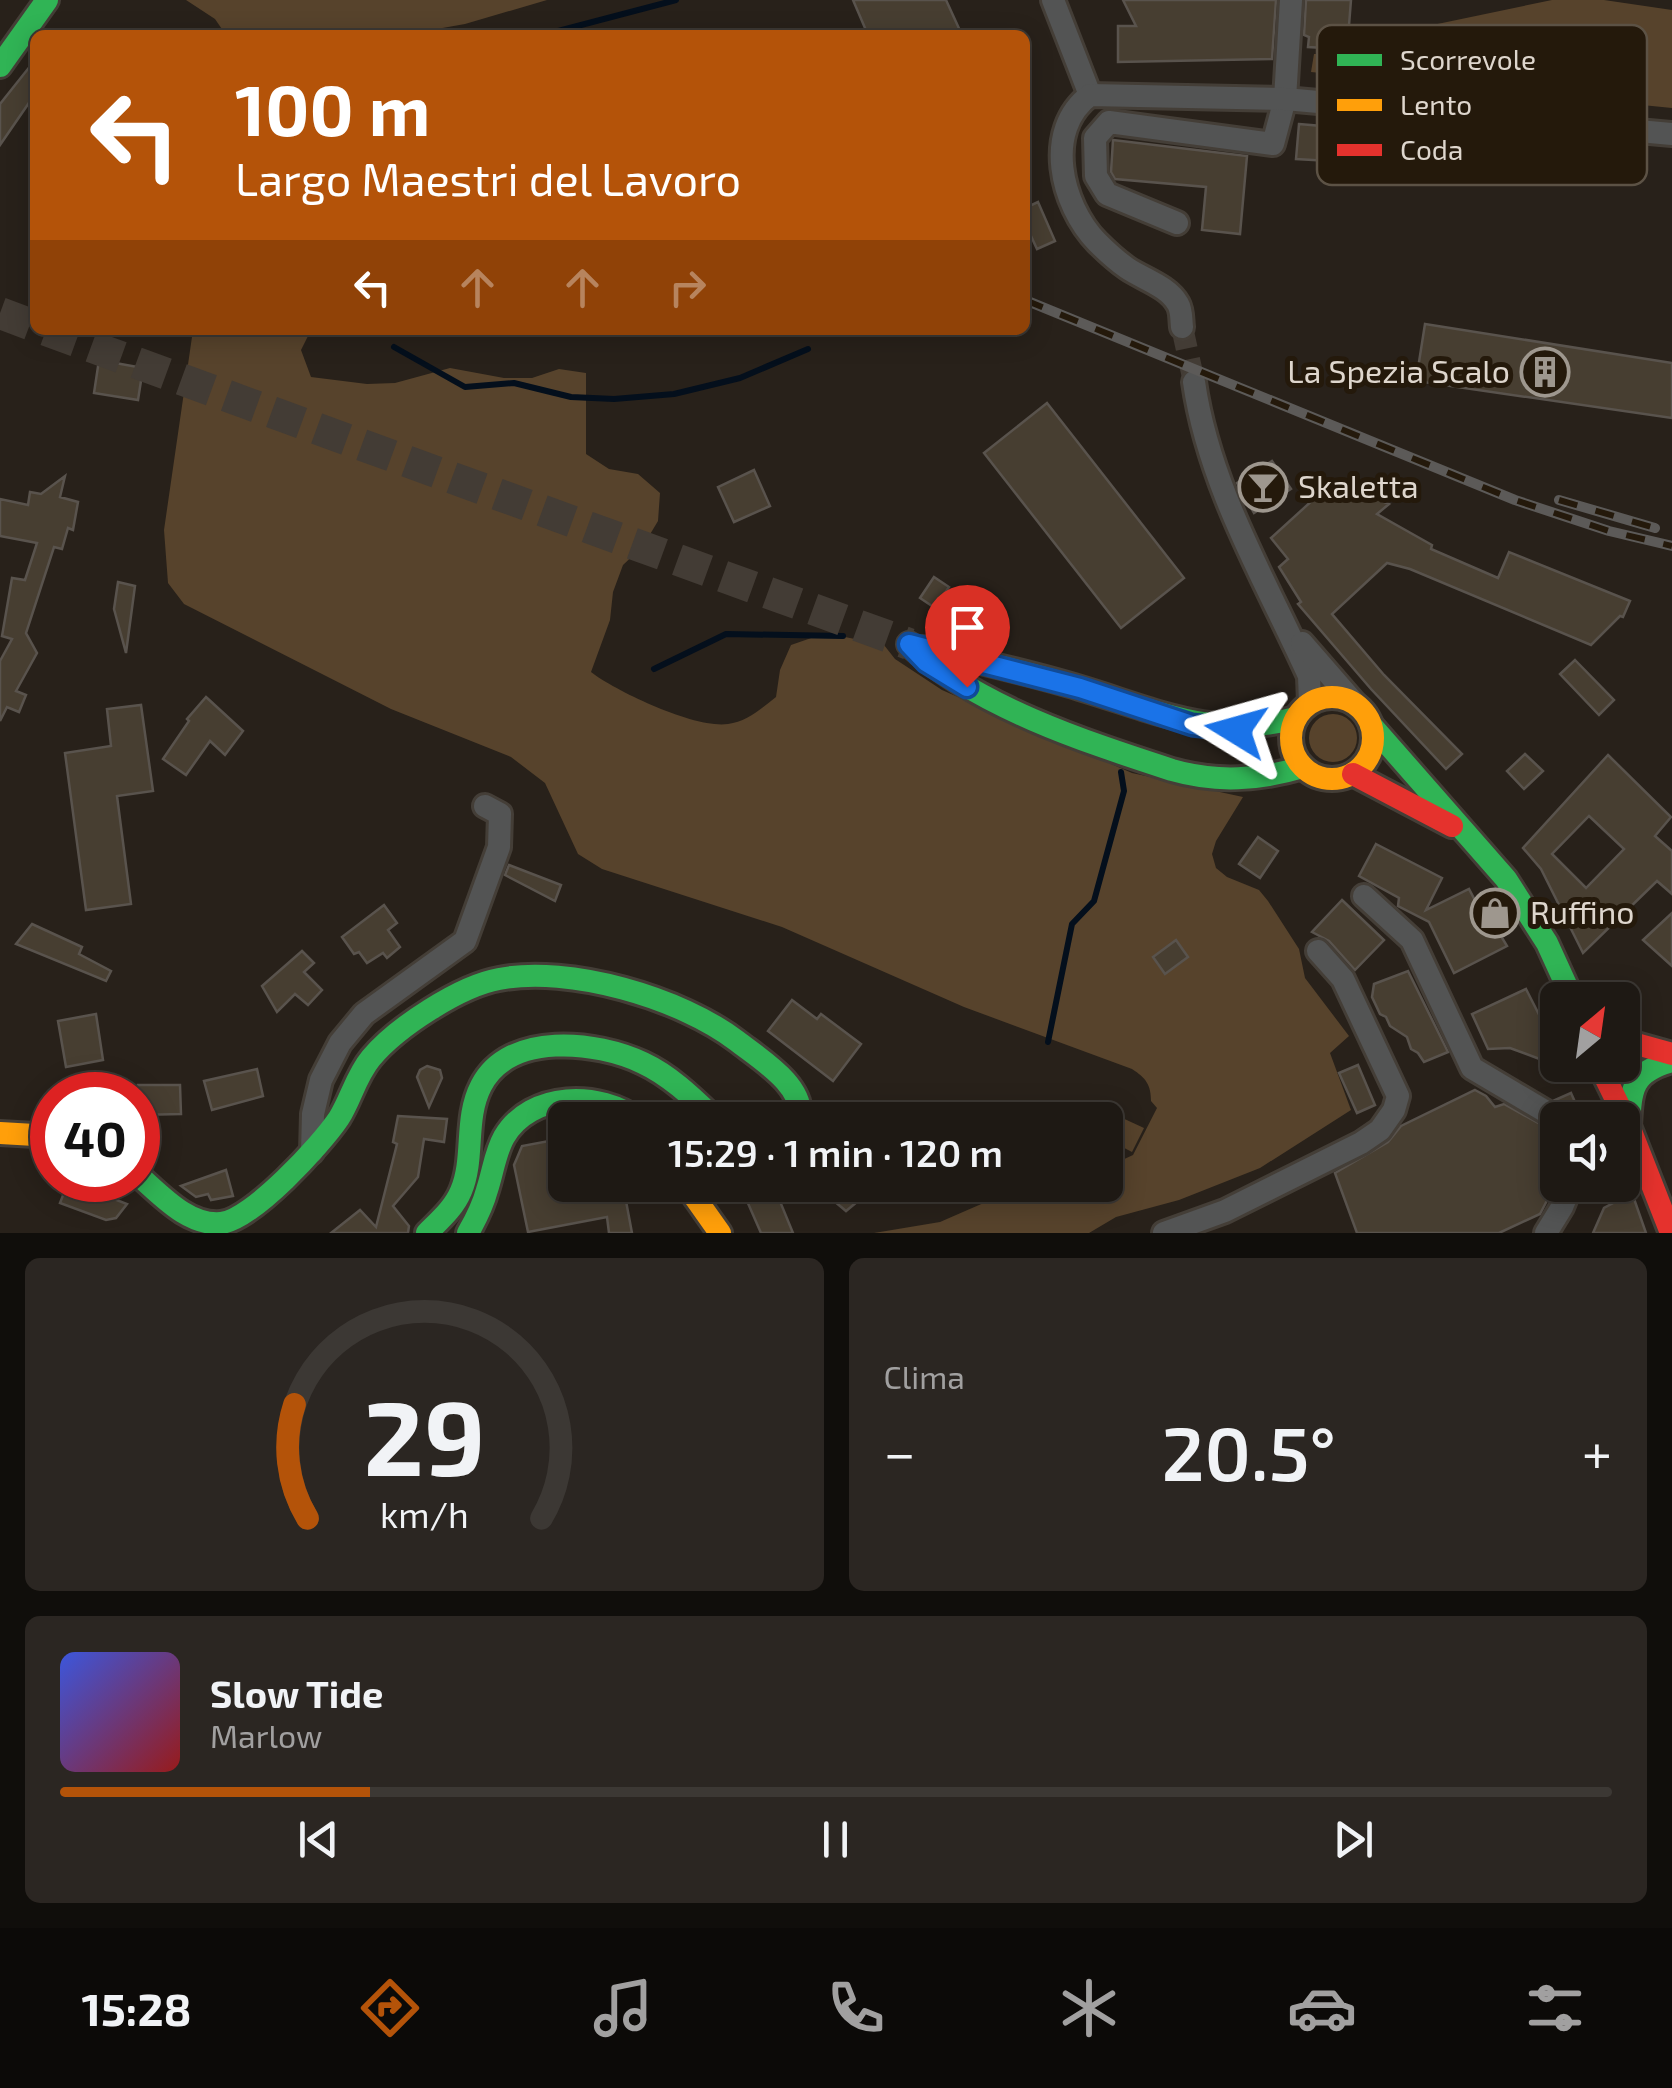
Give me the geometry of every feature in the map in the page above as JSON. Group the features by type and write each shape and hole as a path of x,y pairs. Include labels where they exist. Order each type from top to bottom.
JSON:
{"street":[{"path":"0,66 47,0"},
{"path":"1053,0 1090,95"},
{"path":"1176,223 1107,194 1096,176 1095,138 1109,122 1273,144 1285,100 1291,0"},
{"path":"1182,327 1174,298 1127,268 1094,239 1072,201 1064,180 1060,142 1070,116 1090,95 1317,103"},
{"path":"1647,132 1672,134"},
{"path":"1194,382 1234,516 1309,676 1303,711 1291,744 1304,767 1324,778 1335,779 1353,774 1371,750 1371,725"},
{"path":"1286,625 1469,835 1516,895 1566,982"},
{"path":"1304,767 1276,776 1212,779 1143,760 967,687 926,662 909,644 1080,688 1192,725 1236,730 1272,727 1332,696 1355,704"},
{"path":"1353,774 1469,835"},
{"path":"312,1152 313,1114 321,1080 340,1042 364,1014 464,941 499,847 500,814 485,806"},
{"path":"1364,896 1412,940 1472,1068 1540,1108"},
{"path":"1164,1233 1225,1211 1309,1171 1380,1130 1394,1110 1398,1096 1343,978 1318,952"},
{"path":"160,1193 198,1220 218,1224 234,1220 253,1208 312,1152 339,1118 367,1062 385,1042 492,980 556,976 613,986 662,1001 732,1037 795,1092 800,1102"},
{"path":"1640,1046 1672,1058"},
{"path":"428,1233 450,1216 458,1204 467,1178 475,1101 493,1070 510,1055 564,1048 597,1049 632,1058 674,1081 697,1102"},
{"path":"1631,1102 1631,1090 1640,1074 1672,1058"},
{"path":"563,1102 589,1098 603,1102"},
{"path":"468,1233 479,1212 502,1139 519,1116 548,1104"},
{"path":"0,1133 30,1135"},
{"path":"1640,1151 1672,1233"},
{"path":"698,1202 720,1233"},
{"path":"1546,1233 1564,1202"}],"shaded area":[{"path":"186,0 547,0 431,30 223,30 215,19"},
{"path":"1552,0 1604,0 1672,10 1672,108 1647,106 1647,25 1432,25"},
{"path":"1317,54 1317,73 1311,72"},
{"path":"192,335 308,335 301,350 311,377 367,384 395,383 450,368 504,378 532,378 559,369 586,373 586,454 609,469 638,474 660,493 658,521 643,546 623,565 613,592 610,620 591,672 637,699 677,715 728,724 754,714 776,697 780,670 791,645 817,636 845,637 884,645 895,659 942,690 1132,773 1243,797 1216,841 1212,854 1216,868 1227,877 1259,890 1268,901 1299,949 1305,978 1349,1036 1330,1053 1351,1110 1260,1168 1179,1200 1116,1217 1089,1233 874,1233 940,1222 986,1202 1123,1202 1123,1160 1133,1155 1157,1108 1151,1101 1147,1082 1132,1069 964,1007 782,927 602,869 578,854 545,783 511,757 391,709 184,604 168,583 164,530"},
{"path":"1333,714 1350,721 1357,738 1350,755 1333,762 1316,755 1309,738 1316,721"},
{"path":"1123,1118 1144,1128 1132,1152 1123,1147"}],"building":[{"path":"853,0 946,0 960,30 866,30"},
{"path":"1123,0 1276,0 1272,59 1118,62 1118,26 1136,26"},
{"path":"1306,0 1351,0 1349,25 1317,25 1317,48 1308,47 1309,37 1304,35"},
{"path":"30,66 30,101 0,145 0,104"},
{"path":"1299,124 1317,126 1317,160 1296,159"},
{"path":"1113,140 1247,156 1240,234 1202,230 1206,187 1115,179 1111,172"},
{"path":"1038,202 1055,241 1037,249 1030,234 1030,206"},
{"name":"La Spezia Scalo","path":"1425,324 1672,363 1672,418 1416,381"},
{"path":"99,360 143,368 138,400 94,393"},
{"path":"1047,403 1184,578 1121,628 984,453"},
{"name":"Skaletta","path":"1272,461 1291,489 1254,513 1237,483"},
{"path":"754,470 770,506 734,522 718,487"},
{"path":"65,476 60,497 78,502 73,530 68,528 62,549 54,547 26,633 37,653 16,691 26,695 19,712 7,707 0,721 0,661 12,639 2,636 12,578 25,580 37,543 0,536 0,499 28,505 30,492 41,494"},
{"path":"1326,488 1353,498 1360,492 1389,504 1377,514 1432,545 1431,549 1498,578 1509,552 1630,601 1623,617 1591,645 1410,569 1387,563 1332,614 1384,675 1462,754 1446,769 1298,604 1301,602 1279,567 1288,559 1271,538"},
{"path":"934,577 949,587 935,608 920,598"},
{"path":"118,582 135,586 126,653 114,609"},
{"path":"1575,660 1614,700 1599,715 1560,674"},
{"path":"206,697 243,731 225,755 210,741 186,775 163,759 187,719"},
{"path":"141,705 153,791 117,796 131,904 86,910 65,753 111,746 107,709"},
{"path":"1525,754 1543,771 1524,789 1507,771"},
{"path":"1608,755 1671,817 1655,836 1672,851 1672,894 1657,881 1583,953 1541,869 1523,848","holes":["1589,816 1624,849 1586,888 1552,854"]},
{"path":"1258,837 1278,851 1260,878 1239,864"},
{"path":"1376,844 1442,878 1426,910 1469,889 1507,946 1454,973 1429,922 1398,906 1399,898 1359,876"},
{"path":"509,865 561,885 555,901 505,875"},
{"path":"1342,900 1384,940 1355,970 1329,941 1312,932"},
{"path":"384,905 397,923 388,930 400,947 387,958 383,953 367,963 359,952 354,954 342,937"},
{"path":"1672,913 1672,966 1643,940"},
{"path":"32,924 82,947 79,954 111,971 106,981 16,944"},
{"path":"1176,940 1188,957 1165,974 1153,957"},
{"path":"302,951 314,963 304,972 322,990 308,1005 295,994 277,1012 262,986"},
{"path":"1408,971 1448,1052 1424,1062 1411,1049 1407,1037 1380,1014 1372,997 1374,984"},
{"path":"1526,989 1540,1017 1540,1059 1510,1048 1488,1049 1472,1014"},
{"path":"792,1000 817,1019 821,1014 861,1044 833,1081 768,1031"},
{"path":"96,1014 103,1060 66,1067 58,1021"},
{"path":"1358,1065 1375,1105 1357,1113 1339,1073"},
{"path":"427,1066 440,1070 442,1078 429,1107 417,1077"},
{"path":"257,1069 263,1096 212,1110 204,1081"},
{"path":"160,1085 180,1085 181,1114 160,1114"},
{"path":"1475,1090 1495,1107 1504,1104 1540,1124 1540,1202 1546,1202 1540,1214 1499,1233 1357,1233 1335,1173 1388,1142 1401,1126"},
{"path":"1571,1093 1575,1102 1558,1102 1555,1100"},
{"path":"398,1116 447,1119 444,1142 424,1139 418,1177 393,1206 409,1226 408,1233 331,1233 360,1210 376,1227 397,1144 393,1142"},
{"path":"548,1141 548,1202 626,1202 632,1233 609,1233 607,1217 528,1232 514,1165 522,1146"},
{"path":"226,1170 233,1196 211,1200 208,1194 196,1197 181,1186"},
{"path":"747,1202 780,1202 793,1233 761,1233"},
{"path":"835,1202 857,1202 846,1211"},
{"path":"1615,1202 1635,1202 1646,1233 1593,1233 1604,1208"},
{"path":"60,1203 127,1204 116,1218 106,1220"}],"waterway":[{"path":"562,30 676,0"},
{"path":"394,347 465,387 514,383 571,397 614,399 674,394 740,378 808,349"},
{"path":"654,669 726,634 843,636"},
{"path":"1048,1042 1072,924 1094,901 1124,791 1121,772"}],"tunnel":[{"path":"0,313 30,324"},
{"path":"1182,327 1194,382"},
{"path":"60,335 909,644"}],"railway":[{"path":"1030,302 1515,500 1609,531 1672,546"},
{"path":"1559,500 1655,528"}],"traffic: fast":[{"path":"0,66 47,0"},
{"path":"909,644 936,666 999,704 1068,734 1172,770 1238,778 1303,767"},
{"path":"923,648 1041,677 1186,720 1238,726 1296,718"},
{"path":"1371,725 1506,879 1547,943 1565,982"},
{"path":"160,1194 186,1214 209,1223 234,1219 250,1209 285,1180 339,1118 366,1065 382,1046 430,1010 466,990 499,979 527,976 590,981 686,1011 758,1056 789,1085 798,1102"},
{"path":"427,1233 461,1191 481,1086 494,1068 512,1056 555,1046 579,1046 624,1055 663,1074 697,1102"},
{"path":"1631,1102 1641,1076 1672,1061"},
{"path":"558,1102 592,1102"},
{"path":"468,1233 504,1137 516,1122 548,1104"}],"traffic: slow":[{"path":"1332,697 1348,700 1361,709 1370,722 1373,738 1370,754 1361,767 1348,776 1332,779 1316,776 1303,767 1294,754 1291,738 1294,722 1303,709 1316,700 1332,697"},
{"path":"0,1133 30,1135"},
{"path":"698,1202 720,1233"}],"traffic: jam":[{"path":"1353,774 1452,826"},
{"path":"1640,1045 1672,1054"},
{"path":"1607,1082 1671,1233"}],"place":[{"name":"La Spezia Scalo","path":"1545,372"},
{"name":"Skaletta","path":"1263,487"},
{"name":"Ruffino","path":"1495,913"}],"route":[{"path":"967,687 926,662 909,644 1080,688 1192,725 1236,730"}]}
